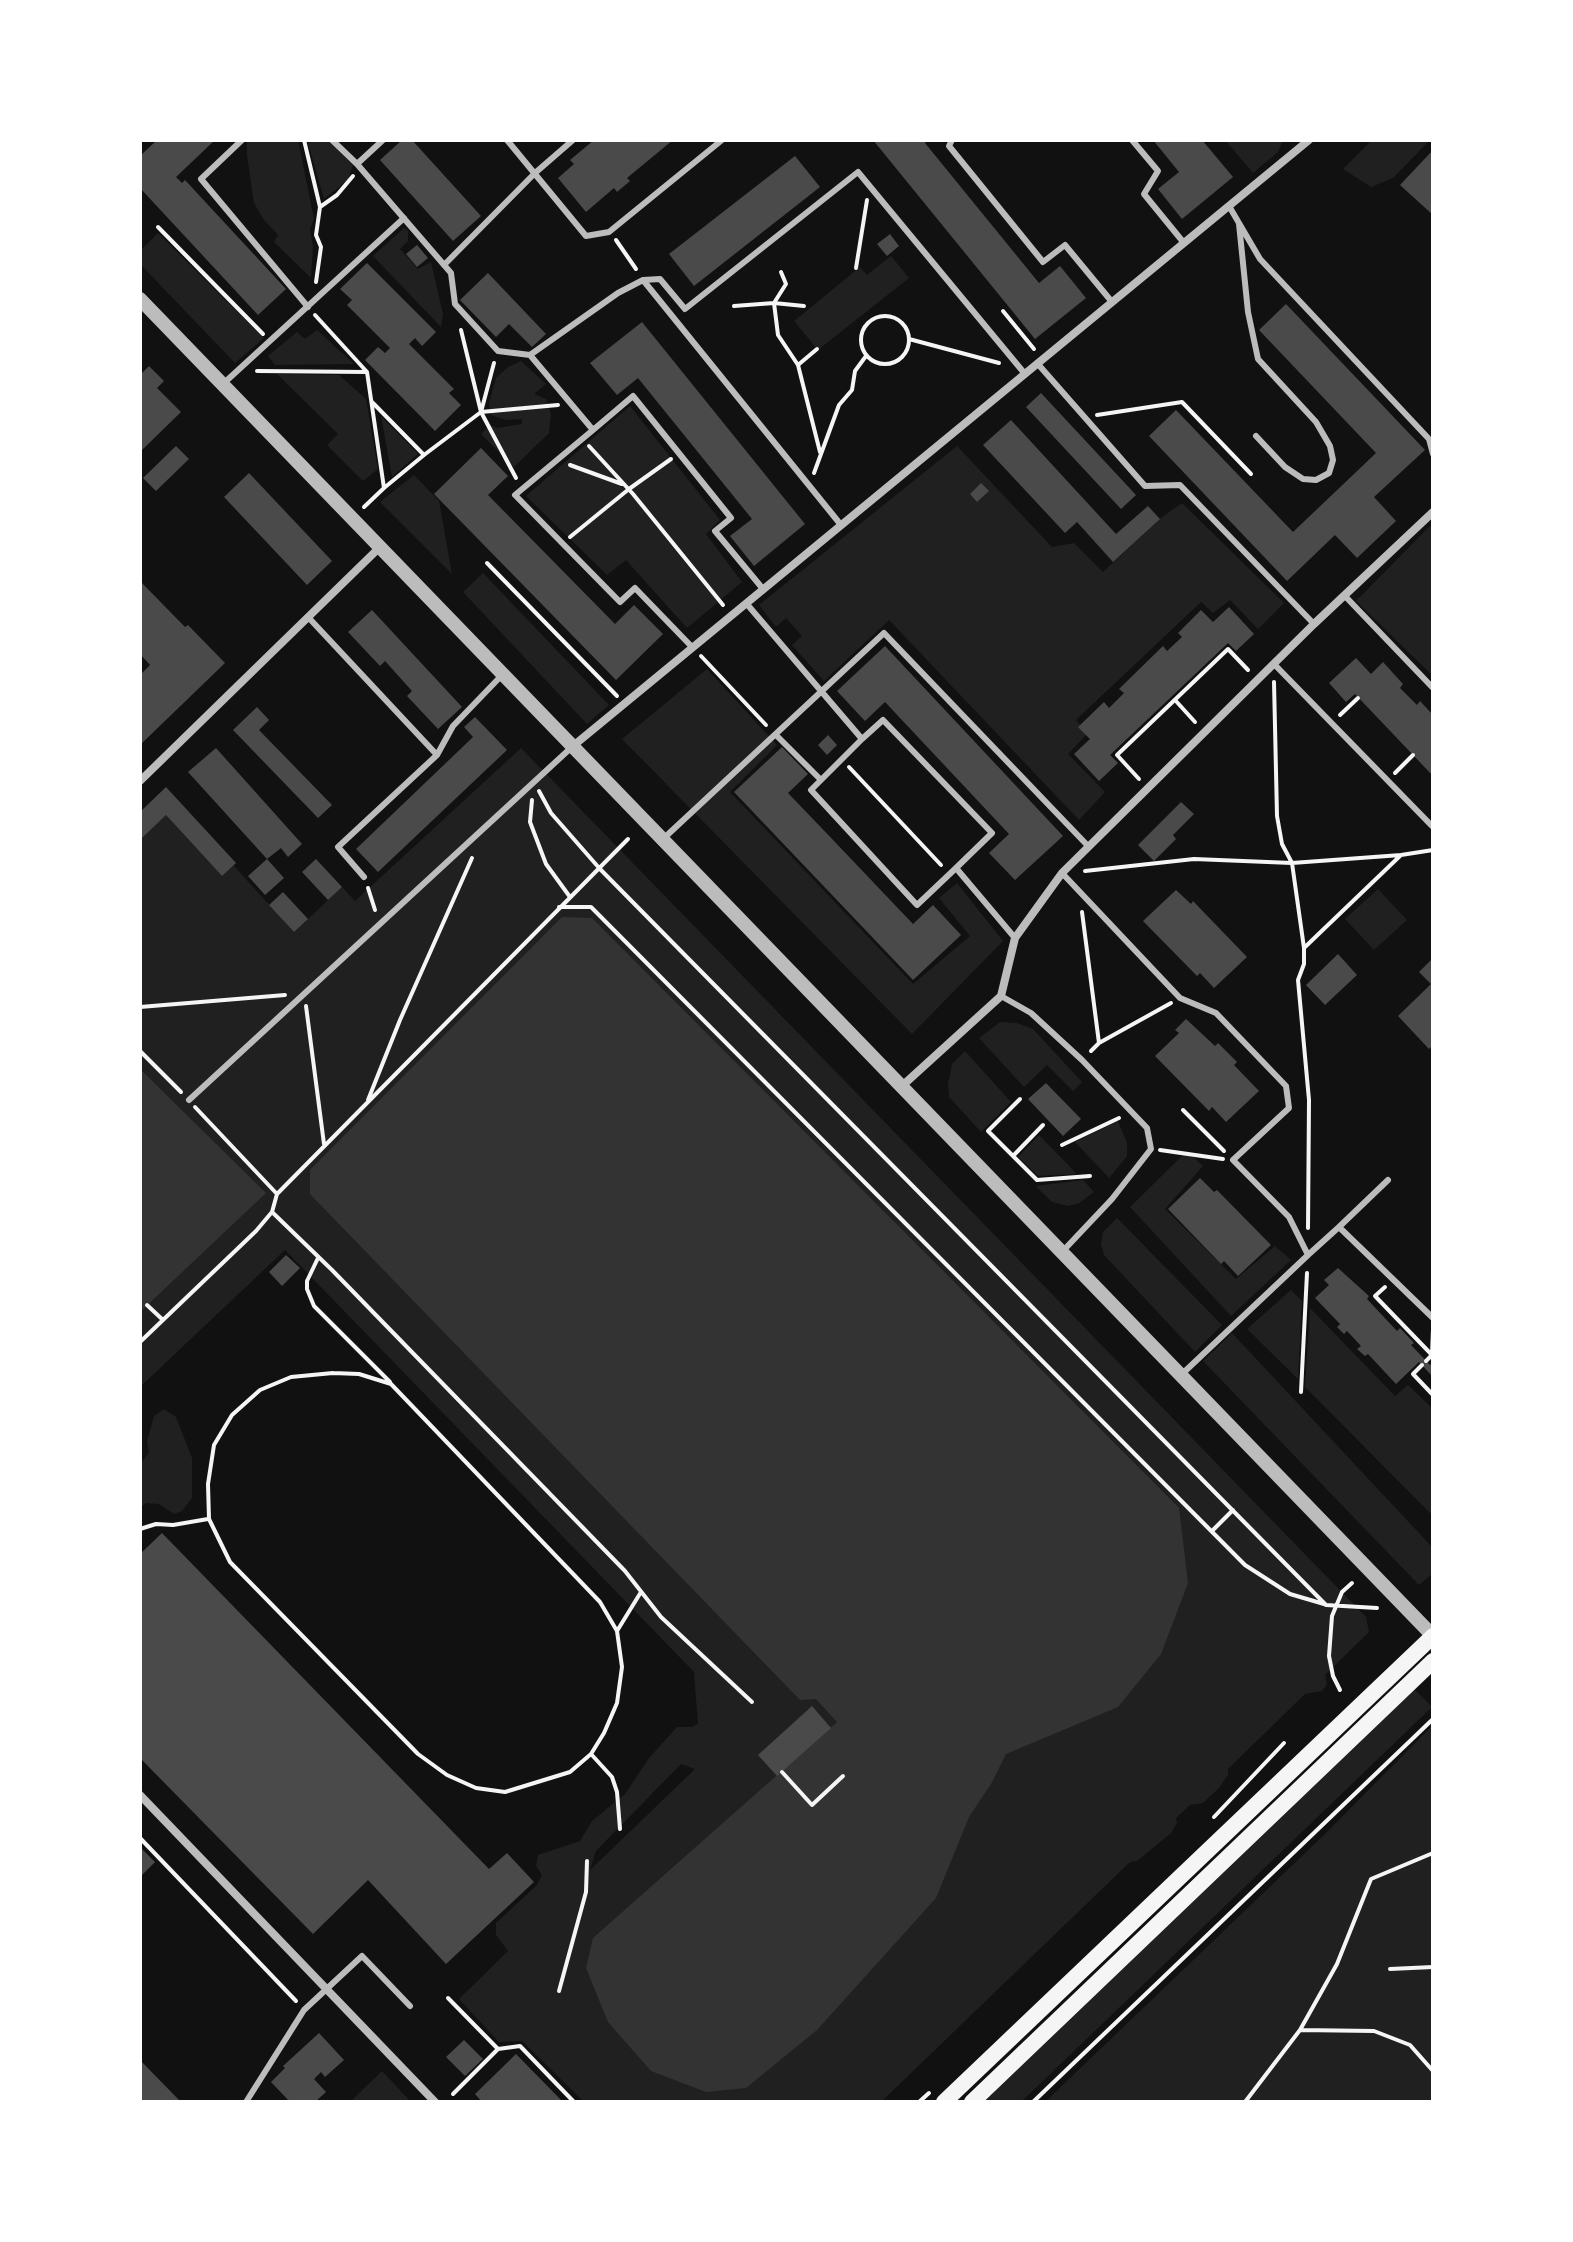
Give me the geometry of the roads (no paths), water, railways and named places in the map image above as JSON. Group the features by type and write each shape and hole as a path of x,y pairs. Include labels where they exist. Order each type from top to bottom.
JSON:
{"main road":[{"path":"944,2102 1433,1636"},
{"path":"972,2102 1433,1661"}],"street":[{"path":"573,746 1022,371 1037,363 1309,140"},
{"path":"140,299 1433,1636"},
{"path":"902,1086 1001,996 1015,938 1062,873 1314,624 1433,512"},
{"path":"140,781 380,547"},
{"path":"140,1795 435,2102"}],"lane":[{"path":"242,140 201,179 308,307"},
{"path":"332,140 357,164 451,273 455,304 498,351 530,355 618,293 643,280 660,279 685,309 858,172 1022,371"},
{"path":"357,164 383,140"},
{"path":"507,140 586,236 609,232 722,140"},
{"path":"444,265 535,173 573,140"},
{"path":"952,140 949,146 1043,262 1065,245 1112,302"},
{"path":"1132,140 1158,171 1144,194 1184,243"},
{"path":"1229,206 1260,259 1429,439 1433,454"},
{"path":"223,384 404,218"},
{"path":"1239,224 1248,312 1258,359 1316,422 1330,446 1333,460 1329,473 1316,480 1303,479 1285,467 1256,436"},
{"path":"643,280 841,525"},
{"path":"530,355 593,430"},
{"path":"1037,363 1145,486 1180,485 1314,624"},
{"path":"692,647 635,588 620,602 515,495 633,396 731,518 715,531 763,589"},
{"path":"1344,595 1433,688"},
{"path":"746,603 862,739"},
{"path":"308,617 437,755"},
{"path":"663,839 884,633 1089,847"},
{"path":"1274,664 1433,827"},
{"path":"364,877 338,847 437,755 453,726 503,674"},
{"path":"883,720 992,833 917,905 811,790 862,739 883,720"},
{"path":"776,735 821,780"},
{"path":"189,1100 573,746"},
{"path":"956,868 1015,938"},
{"path":"1062,873 1180,998 1216,1013 1286,1086 1289,1108 1233,1160 1289,1217 1308,1255"},
{"path":"1001,996 1031,1013 1082,1060 1147,1128 1151,1149 1112,1199 1062,1252"},
{"path":"1181,1375 1388,1180"},
{"path":"1339,1227 1433,1318"},
{"path":"246,2102 304,2010 362,1956 410,2006"}]}
